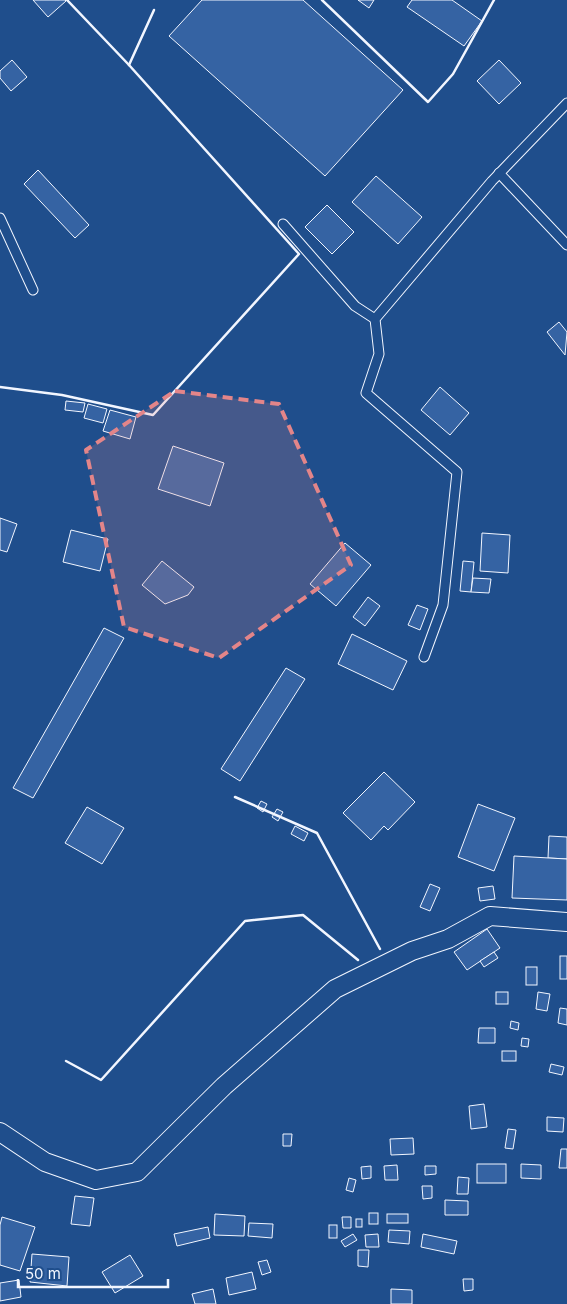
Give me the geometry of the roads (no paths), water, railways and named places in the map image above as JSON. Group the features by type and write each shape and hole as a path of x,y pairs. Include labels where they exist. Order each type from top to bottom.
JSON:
{"street":[{"path":"0,1132 45,1162 96,1180 137,1172 224,1086 335,989 412,950 448,939 490,916 567,922"}],"lane":[{"path":"424,657 443,605 457,472 366,393 379,354 375,319 500,173 567,103"},
{"path":"500,173 567,245"},
{"path":"0,218 33,290"},
{"path":"283,224 355,306 375,319"}]}
